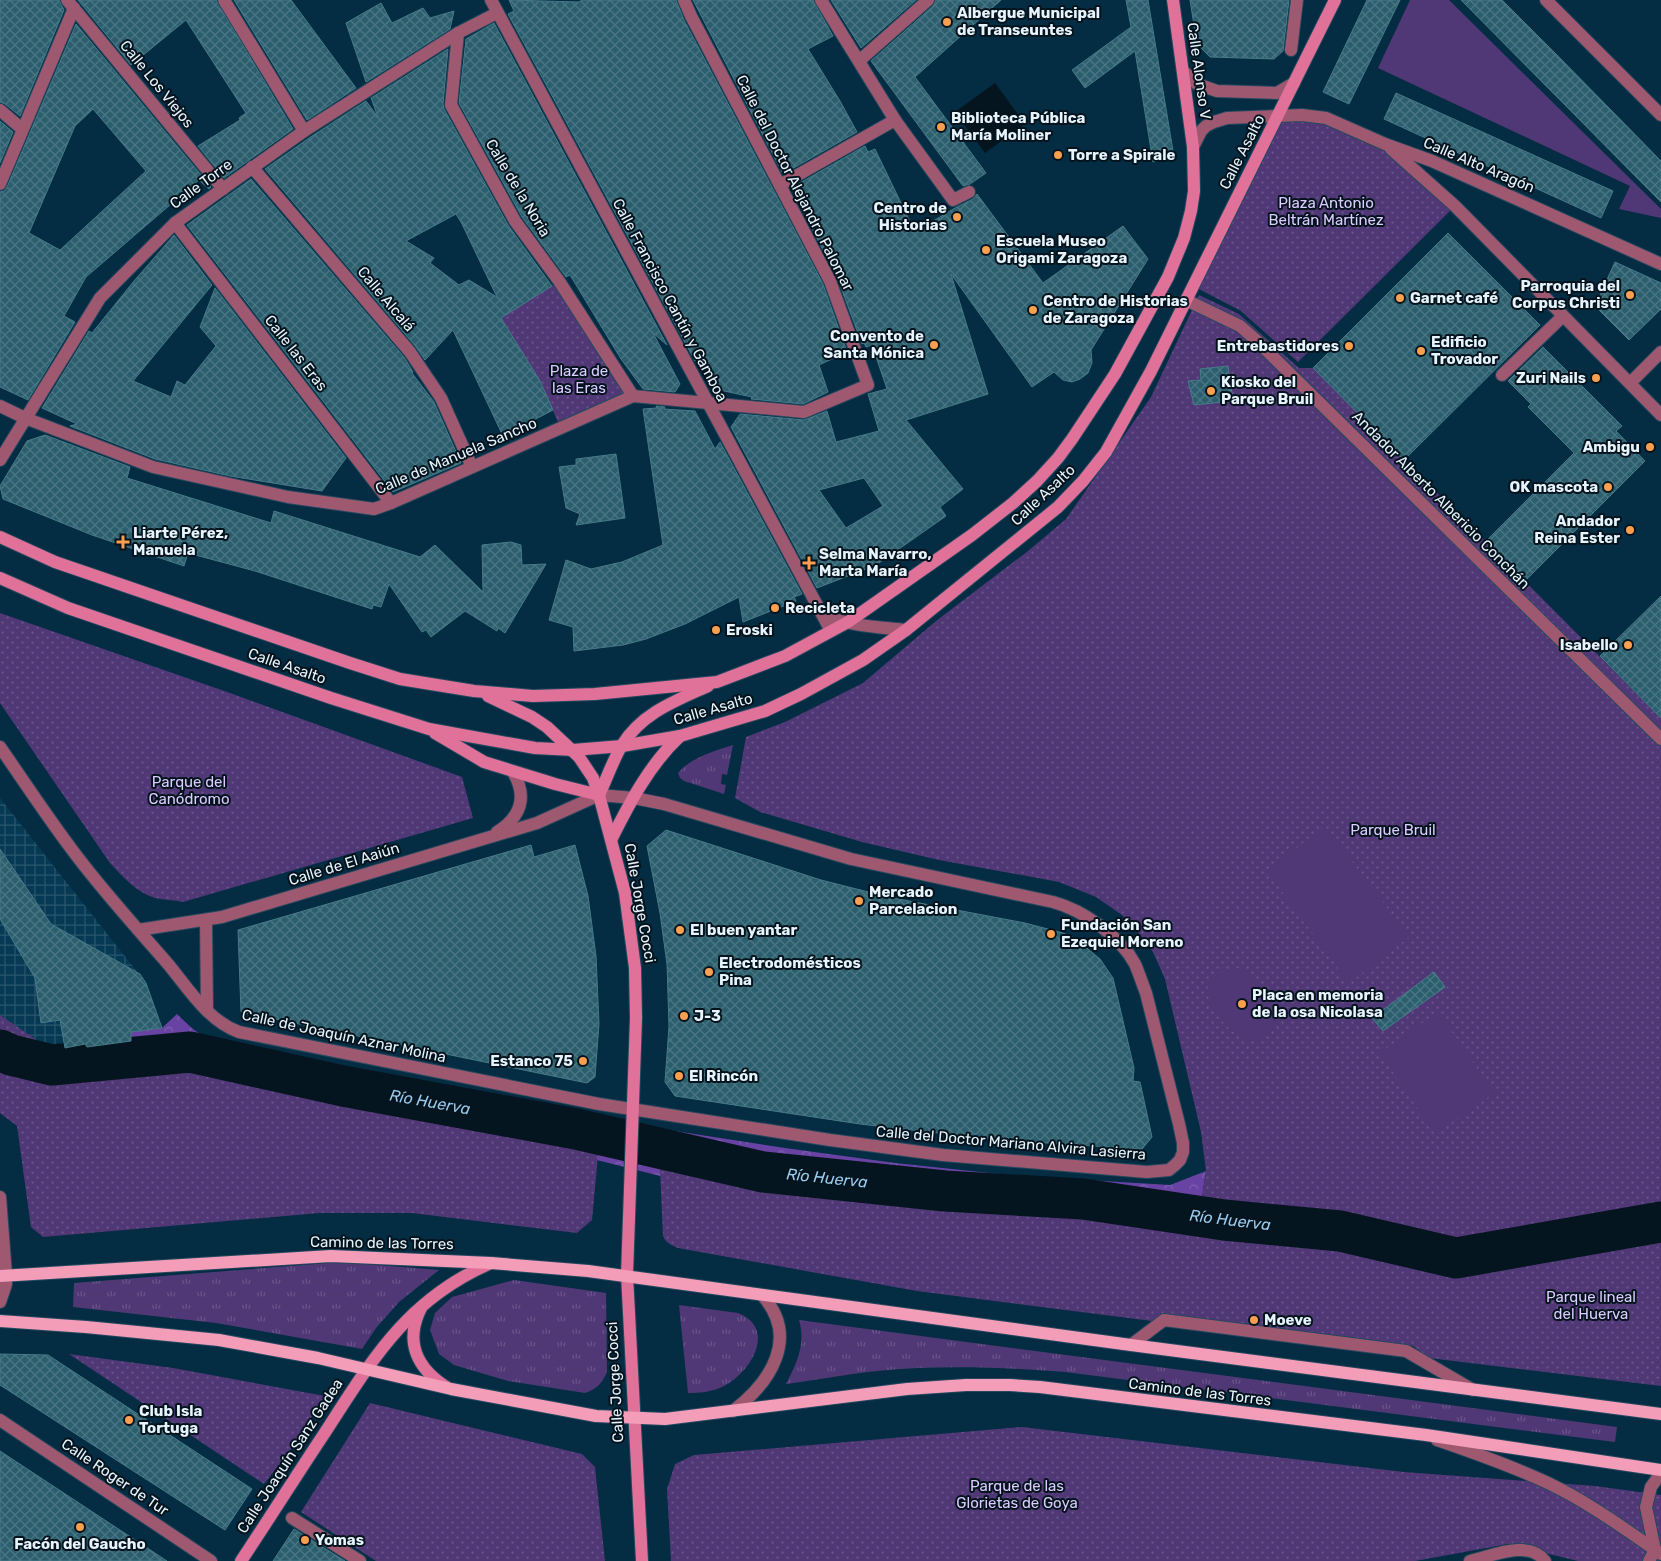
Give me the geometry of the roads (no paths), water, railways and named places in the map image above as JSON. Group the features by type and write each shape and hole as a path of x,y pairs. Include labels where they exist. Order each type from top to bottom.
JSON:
{"main road":[{"name":"Calle Alonso V","path":"1173,0 1184,72 1192,147"},
{"name":"Calle Asalto","path":"0,578 68,608 331,698 429,729 535,748 573,750 622,746 680,736 765,711 801,694 863,660 906,630 1058,507 1083,481 1106,452 1151,371 1335,0"},
{"name":"Calle Asalto","path":"0,537 55,562 400,679 474,691 533,696 596,694 717,682 785,656 848,622 972,535 1013,503 1037,481 1072,439 1120,366 1168,277 1184,238 1191,211 1194,191 1192,147"},
{"path":"429,729 484,762 513,772 600,795 622,746 638,725 662,707 717,682"},
{"name":"Calle Asalto","path":"474,691 532,717 547,727 579,757 593,778 600,795"},
{"name":"Calle Jorge Cocci","path":"612,838 634,798 664,754 680,736"},
{"name":"Calle Jorge Cocci","path":"600,795 625,893 636,968 636,1018 626,1275 642,1561"},
{"name":"Camino de las Torres","path":"3,1276 331,1256 491,1263 626,1275 1131,1345 1661,1414"},
{"name":"Calle Joaquín Sanz Gadea","path":"240,1561 367,1369 398,1329 424,1304 462,1276 491,1263"},
{"path":"424,1304 416,1318 414,1348 418,1360 427,1372 437,1382 451,1389"},
{"name":"Camino de las Torres","path":"0,1321 219,1340 262,1347 451,1389 582,1415 664,1419 907,1389 966,1385 1010,1385 1426,1435 1661,1471"}],"street":[{"path":"224,0 304,131"},
{"name":"Calle Francisco Cantín y Gamboa","path":"491,0 831,631"},
{"name":"Calle del Doctor Alejandro Palomar","path":"684,0 830,281 868,385"},
{"path":"821,0 840,31 862,57 895,120 953,200 969,192"},
{"path":"862,57 928,0"},
{"path":"1291,50 1297,0"},
{"path":"1546,0 1661,116"},
{"path":"0,184 70,4"},
{"name":"Calle Los Viejos","path":"70,4 222,188"},
{"name":"Calle Torre","path":"0,460 100,298 174,223 304,131 458,33 497,13"},
{"name":"Calle de la Noria","path":"458,33 452,105 515,221 559,282 633,396"},
{"path":"1184,72 1197,84 1217,91 1277,93 1294,82"},
{"path":"0,110 22,129"},
{"name":"Calle Alto Aragón","path":"1192,147 1201,131 1214,122 1227,118 1312,115 1326,118 1385,144 1432,161 1661,264"},
{"path":"780,185 895,120"},
{"path":"1385,144 1455,206 1661,415"},
{"name":"Calle Alcalá","path":"252,167 410,352 442,398 472,467"},
{"name":"Calle las Eras","path":"174,223 391,503"},
{"name":"Andador Alberto Albericio Conchán","path":"1186,300 1240,326 1257,341 1661,739"},
{"path":"1502,375 1563,316"},
{"path":"1630,383 1661,352"},
{"name":"Calle de Manuela Sancho","path":"0,406 25,418 152,467 297,498 374,509 633,396 804,412 868,385"},
{"path":"823,615 848,622 906,630"},
{"name":"Calle de Joaquín Aznar Molina","path":"0,747 70,847 207,1010 227,1027 239,1032 599,1104 633,1109"},
{"name":"Calle de El Aaiún","path":"490,836 509,822 519,808 522,791 520,783 513,772"},
{"name":"Calle de El Aaiún","path":"138,930 206,921 537,823 600,795"},
{"name":"Calle del Doctor Mariano Alvira Lasierra","path":"600,795 634,798 664,804 851,859 1053,902 1071,907 1086,916 1100,926 1124,950 1139,973 1146,993 1180,1124 1183,1152 1180,1160 1169,1170 1147,1172 933,1154 633,1109"},
{"path":"206,921 207,1010"},
{"path":"0,1197 3,1276 6,1284 0,1302"},
{"path":"733,1411 758,1389 766,1378 778,1351 780,1336 776,1314 762,1295"},
{"path":"1131,1345 1164,1320 1406,1351 1476,1391"},
{"name":"Calle Roger de Tur","path":"0,1420 211,1561"},
{"path":"1426,1435 1522,1471 1550,1484 1622,1526 1655,1555"},
{"path":"1655,1555 1646,1507 1651,1487 1661,1471"},
{"path":"292,1518 360,1561"},
{"path":"1470,1561 1519,1550 1530,1550 1539,1554 1545,1561"}],"waterway":[{"name":"Río Huerva","path":"0,1050 11,1055 52,1065 190,1052 343,1086 576,1129 763,1172 945,1191 1083,1199 1224,1220 1340,1231 1456,1258 1661,1222"}],"place":[{"name":"Albergue Municipal de Transeuntes","path":"947,22"},
{"name":"Biblioteca Pública María Moliner","path":"941,127"},
{"name":"Torre a Spirale","path":"1058,155"},
{"name":"Centro de Historias","path":"957,217"},
{"name":"Escuela Museo Origami Zaragoza","path":"986,250"},
{"name":"Parroquia del Corpus Christi","path":"1630,295"},
{"name":"Garnet café","path":"1400,298"},
{"name":"Centro de Historias de Zaragoza","path":"1033,310"},
{"name":"Convento de Santa Mónica","path":"934,345"},
{"name":"Entrebastidores","path":"1349,346"},
{"name":"Edificio Trovador","path":"1421,351"},
{"name":"Zuri Nails","path":"1596,378"},
{"name":"Kiosko del Parque Bruil","path":"1211,391"},
{"name":"Ambigu","path":"1650,447"},
{"name":"OK mascota","path":"1608,487"},
{"name":"Andador Reina Ester","path":"1630,530"},
{"name":"Liarte Pérez, Manuela","path":"123,542"},
{"name":"Selma Navarro, Marta María","path":"809,563"},
{"name":"Recicleta","path":"775,608"},
{"name":"Eroski","path":"716,630"},
{"name":"Isabello","path":"1628,645"},
{"name":"Mercado Parcelacion","path":"859,901"},
{"name":"El buen yantar","path":"680,930"},
{"name":"Fundación San Ezequiel Moreno","path":"1051,934"},
{"name":"Electrodomésticos Pina","path":"709,972"},
{"name":"Placa en memoria de la osa Nicolasa","path":"1242,1004"},
{"name":"J-3","path":"684,1016"},
{"name":"Estanco 75","path":"583,1061"},
{"name":"El Rincón","path":"679,1076"},
{"name":"Moeve","path":"1254,1320"},
{"name":"Club Isla Tortuga","path":"129,1420"},
{"name":"Facón del Gaucho","path":"80,1527"},
{"name":"Yomas","path":"305,1540"}],"park label":[{"name":"Plaza Antonio Beltrán Martínez","path":"1326,212"},
{"name":"Plaza de las Eras","path":"579,380"},
{"name":"Parque del Canódromo","path":"189,790"},
{"name":"Parque Bruil","path":"1393,830"},
{"name":"Parque lineal del Huerva","path":"1591,1306"},
{"name":"Parque de las Glorietas de Goya","path":"1017,1494"}]}
